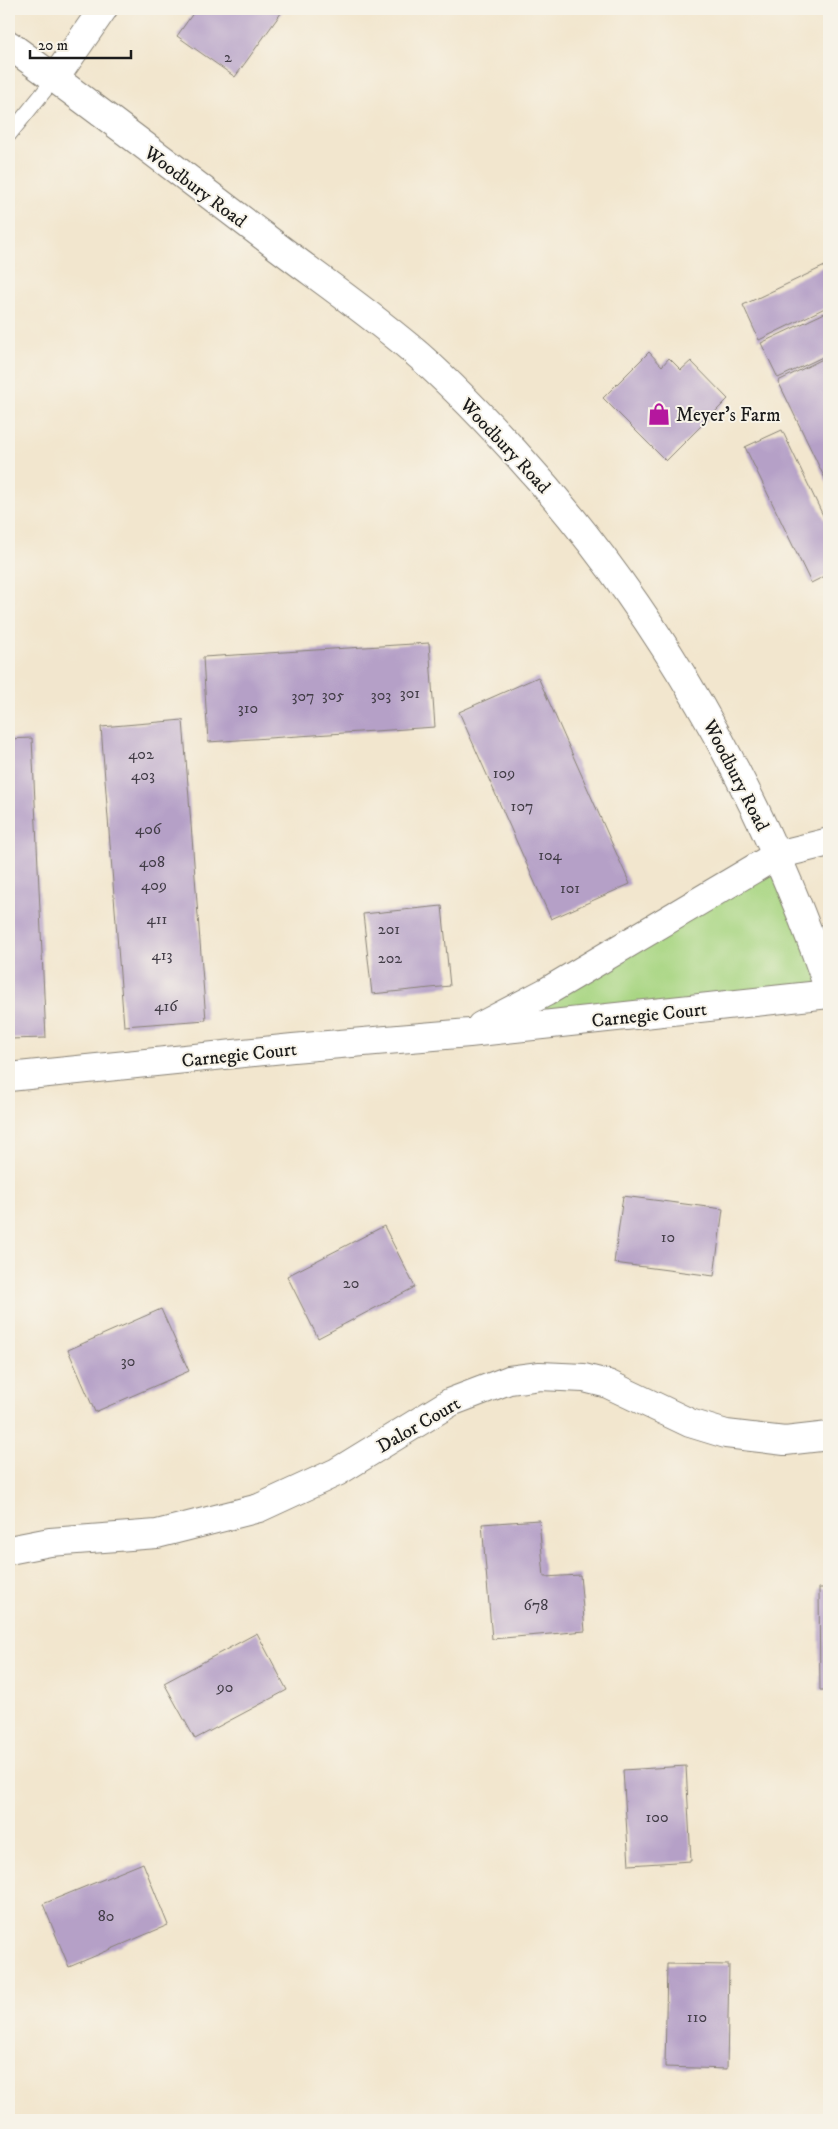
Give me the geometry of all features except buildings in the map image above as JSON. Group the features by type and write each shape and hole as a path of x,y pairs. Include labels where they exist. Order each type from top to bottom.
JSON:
{"street":[{"path":"54,78 103,9"},
{"name":"Woodbury Road","path":"9,45 410,347 484,418 546,486 586,534 640,608 695,696 745,786 777,855 828,982"},
{"name":"Carnegie Court","path":"468,1033 546,992 777,855 829,842"},
{"name":"Carnegie Court","path":"9,1077 292,1048 468,1033 828,982"},
{"name":"Dalor Court","path":"9,1550 50,1542 157,1534 259,1508 337,1472 451,1402 509,1380 540,1376 584,1378 608,1384 690,1423 726,1434 785,1441 829,1436"}],"lane":[{"path":"9,135 54,78"}],"green space":[{"path":"775,860 826,992 485,1029"}],"place":[{"name":"Meyer's Farm","path":"659,414"}]}
